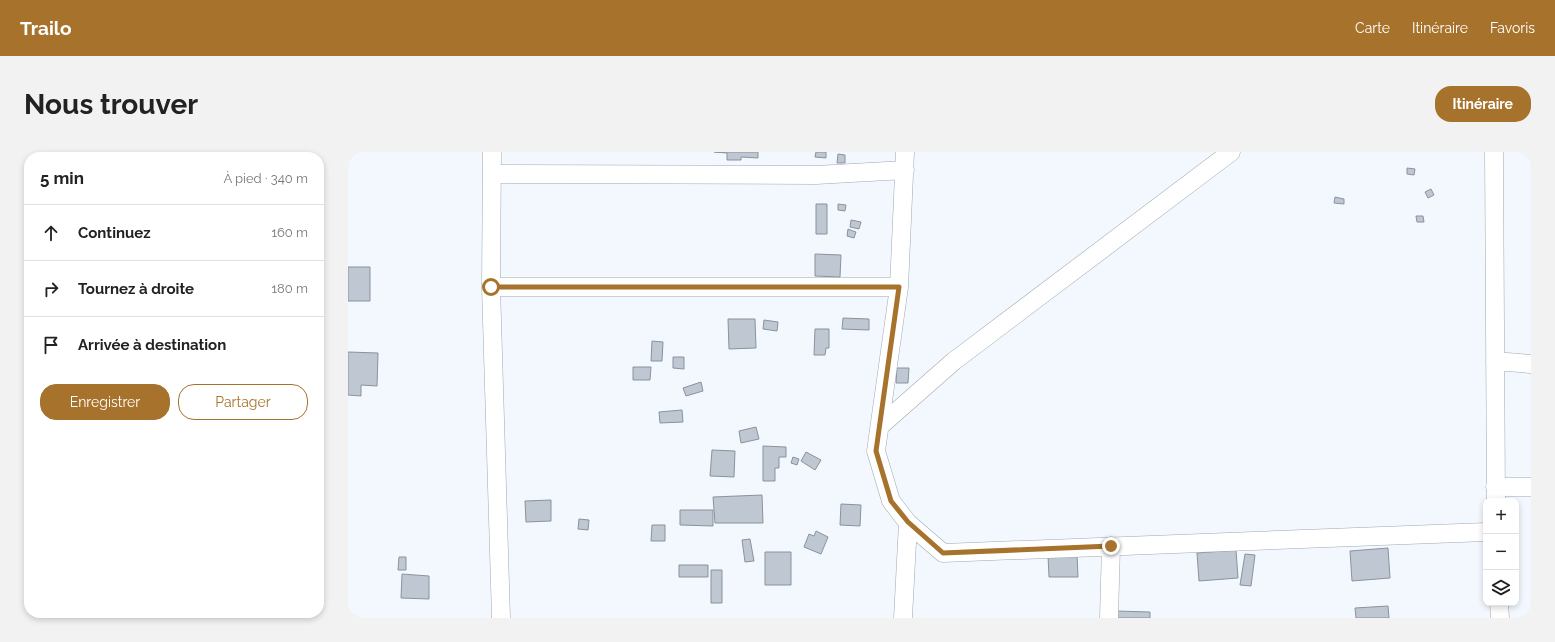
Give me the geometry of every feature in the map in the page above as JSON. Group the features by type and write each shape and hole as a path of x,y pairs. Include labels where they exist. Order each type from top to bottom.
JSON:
{"street":[{"path":"492,152 491,287 501,618"},
{"path":"905,152 899,287 876,451 891,501 908,522 943,553 1483,532"},
{"path":"880,426 954,361 1231,152"},
{"path":"1494,152 1495,494 1531,487"},
{"path":"492,174 816,175 904,170"},
{"path":"491,287 899,287"},
{"path":"1495,361 1531,364"},
{"path":"903,618 908,522"},
{"path":"1109,618 1111,546"},
{"path":"1500,606 1500,618"}],"building":[{"path":"714,152 758,152 758,158 741,157 741,160 727,160 727,153"},
{"path":"816,152 826,152 826,158 815,157"},
{"path":"838,154 845,155 845,163 837,163"},
{"path":"1407,168 1415,169 1414,175 1407,174"},
{"path":"1431,189 1434,195 1428,198 1425,192"},
{"path":"1335,197 1344,199 1344,204 1334,203"},
{"path":"816,204 827,204 827,234 816,234"},
{"path":"838,204 846,205 845,211 838,210"},
{"path":"1416,216 1423,216 1424,222 1417,222"},
{"path":"851,220 861,222 859,229 850,227"},
{"path":"848,229 856,232 854,238 847,236"},
{"path":"815,254 841,255 840,277 815,276"},
{"path":"348,267 370,267 370,301 348,301"},
{"path":"843,318 869,319 869,330 842,329"},
{"path":"728,319 755,319 756,348 729,349"},
{"path":"764,320 778,322 777,331 763,329"},
{"path":"815,329 829,329 829,348 826,348 825,355 814,355"},
{"path":"652,341 663,342 662,361 651,361"},
{"path":"348,352 378,353 377,386 361,385 361,396 348,395"},
{"path":"673,357 684,357 684,369 673,368"},
{"path":"633,367 651,367 650,380 633,380"},
{"path":"897,368 909,368 908,383 896,383"},
{"path":"701,382 703,391 686,396 683,388"},
{"path":"682,410 683,422 660,423 659,412"},
{"path":"756,427 759,439 741,443 739,431"},
{"path":"763,446 786,447 786,457 779,457 779,468 775,468 775,481 763,481"},
{"path":"712,450 735,451 734,477 710,476"},
{"path":"806,452 821,460 815,470 801,461"},
{"path":"793,457 799,459 797,465 791,463"},
{"path":"762,495 763,523 715,523 713,497"},
{"path":"551,500 551,521 526,522 525,501"},
{"path":"841,504 861,505 860,526 840,525"},
{"path":"680,510 713,510 713,526 680,525"},
{"path":"579,519 589,520 588,530 578,529"},
{"path":"652,525 665,525 665,541 651,541"},
{"path":"816,531 828,537 821,554 804,547 809,534 814,536"},
{"path":"750,539 754,561 745,562 742,540"},
{"path":"1388,548 1390,578 1352,581 1350,551"},
{"path":"1236,550 1238,578 1199,581 1197,553"},
{"path":"765,552 791,552 791,585 765,585"},
{"path":"1077,554 1078,577 1049,577 1048,555"},
{"path":"1245,554 1255,555 1251,586 1240,585"},
{"path":"399,557 406,557 406,570 398,570"},
{"path":"679,565 708,565 708,577 679,577"},
{"path":"711,570 722,570 722,603 711,603"},
{"path":"402,574 429,576 429,599 401,598"},
{"path":"1388,606 1389,618 1356,618 1355,608"},
{"path":"1116,611 1150,612 1150,618 1116,618"}],"route":[{"path":"491,287 899,287 876,451 891,501 908,522 943,553 1111,546"}]}
